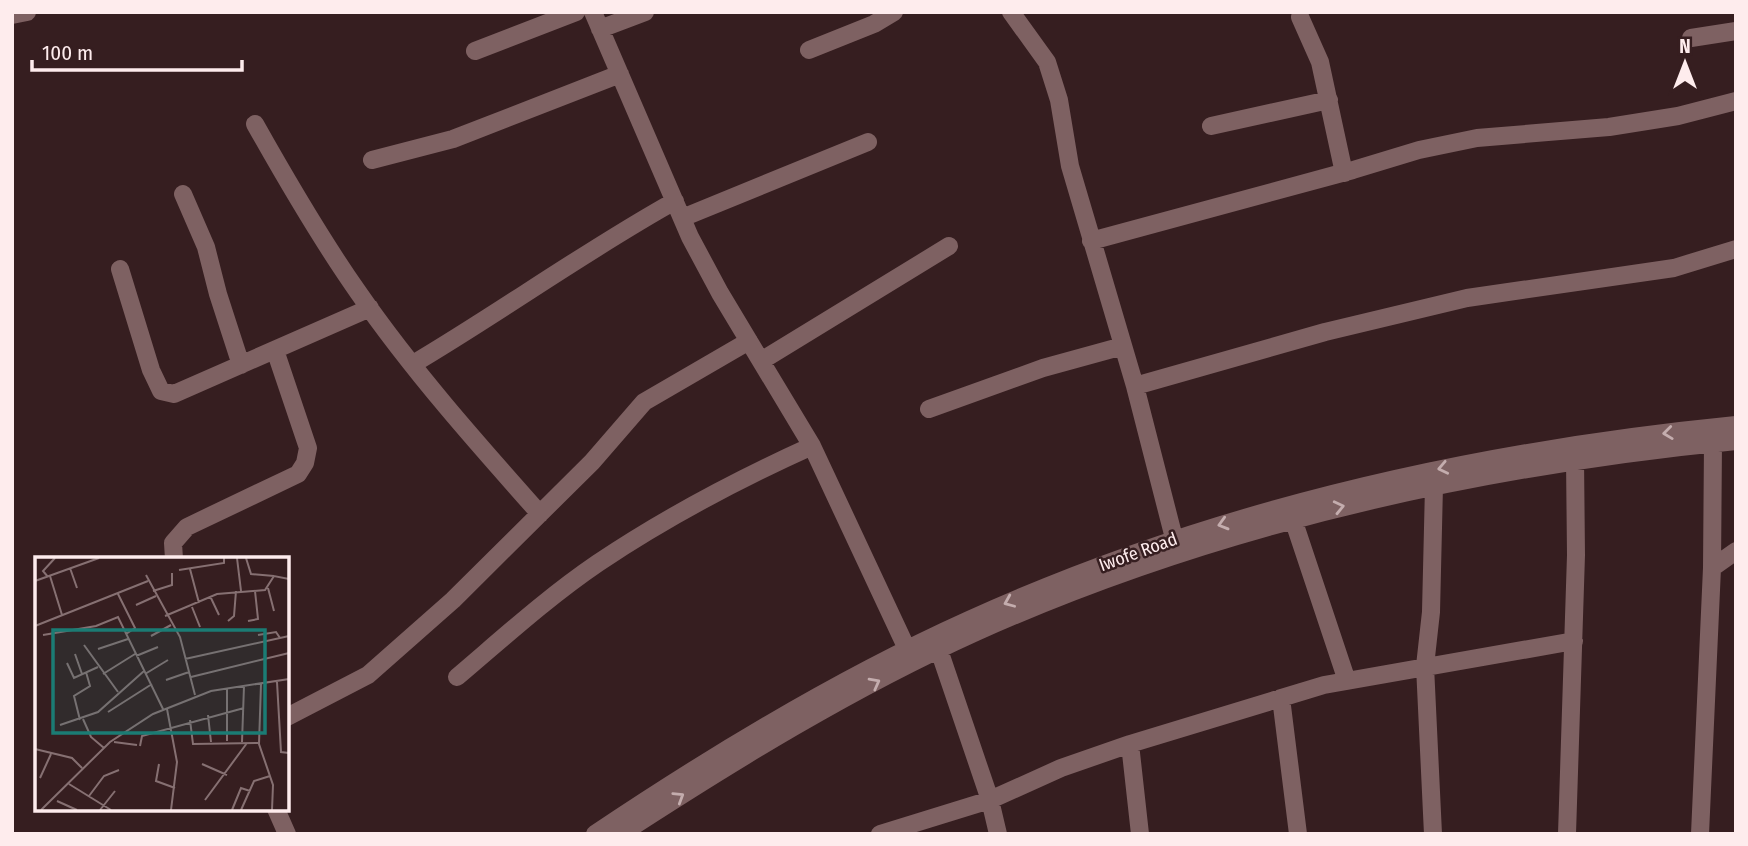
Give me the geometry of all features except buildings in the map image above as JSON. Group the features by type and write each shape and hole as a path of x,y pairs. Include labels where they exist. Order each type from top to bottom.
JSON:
{"street":[{"path":"12,15 27,12"},
{"path":"475,51 576,12"},
{"path":"593,12 678,210 714,282 812,446 907,649"},
{"path":"600,29 645,12"},
{"path":"809,50 874,24 894,12"},
{"path":"1011,12 1048,62 1059,100 1070,166 1135,386 1174,538"},
{"path":"1300,17 1320,62 1344,173"},
{"path":"1691,38 1736,31"},
{"path":"372,160 453,139 620,74"},
{"path":"1211,126 1329,100"},
{"path":"1091,241 1344,173 1419,150 1477,138 1609,127 1678,116 1736,102"},
{"path":"255,124 299,201 370,308 465,430 540,514"},
{"path":"413,364 631,226 868,142"},
{"path":"183,194 206,247 241,365"},
{"path":"761,361 949,246"},
{"path":"1135,386 1325,331 1467,298 1674,268 1736,249"},
{"path":"120,269 151,370 161,391 174,394 370,308"},
{"path":"289,716 368,675 453,600 592,461 644,402 749,341"},
{"path":"929,409 1043,368 1123,346"},
{"path":"174,557 173,543 187,527 298,474 305,463 308,448 275,350"},
{"name":"Iwofe Road","path":"621,834 831,706 939,650 1068,595 1179,554 1293,519 1434,486 1474,470 1576,444 1736,425"},
{"name":"Iwofe Road","path":"595,834 725,750 824,691 971,619 1062,580 1174,538 1330,494 1474,470 1736,441"},
{"path":"1700,834 1712,568 1713,443"},
{"path":"457,677 524,620 597,564 664,523 769,466 812,446"},
{"path":"1567,834 1576,555 1575,459"},
{"path":"1433,834 1425,666 1432,612 1434,486"},
{"path":"1293,519 1347,681"},
{"path":"1712,568 1736,551"},
{"path":"880,834 990,800 1061,768 1130,744 1281,698 1347,681 1574,641"},
{"path":"939,650 990,800 998,834"},
{"path":"1281,698 1298,834"},
{"path":"1130,744 1140,834"},
{"path":"277,811 287,834"}]}
